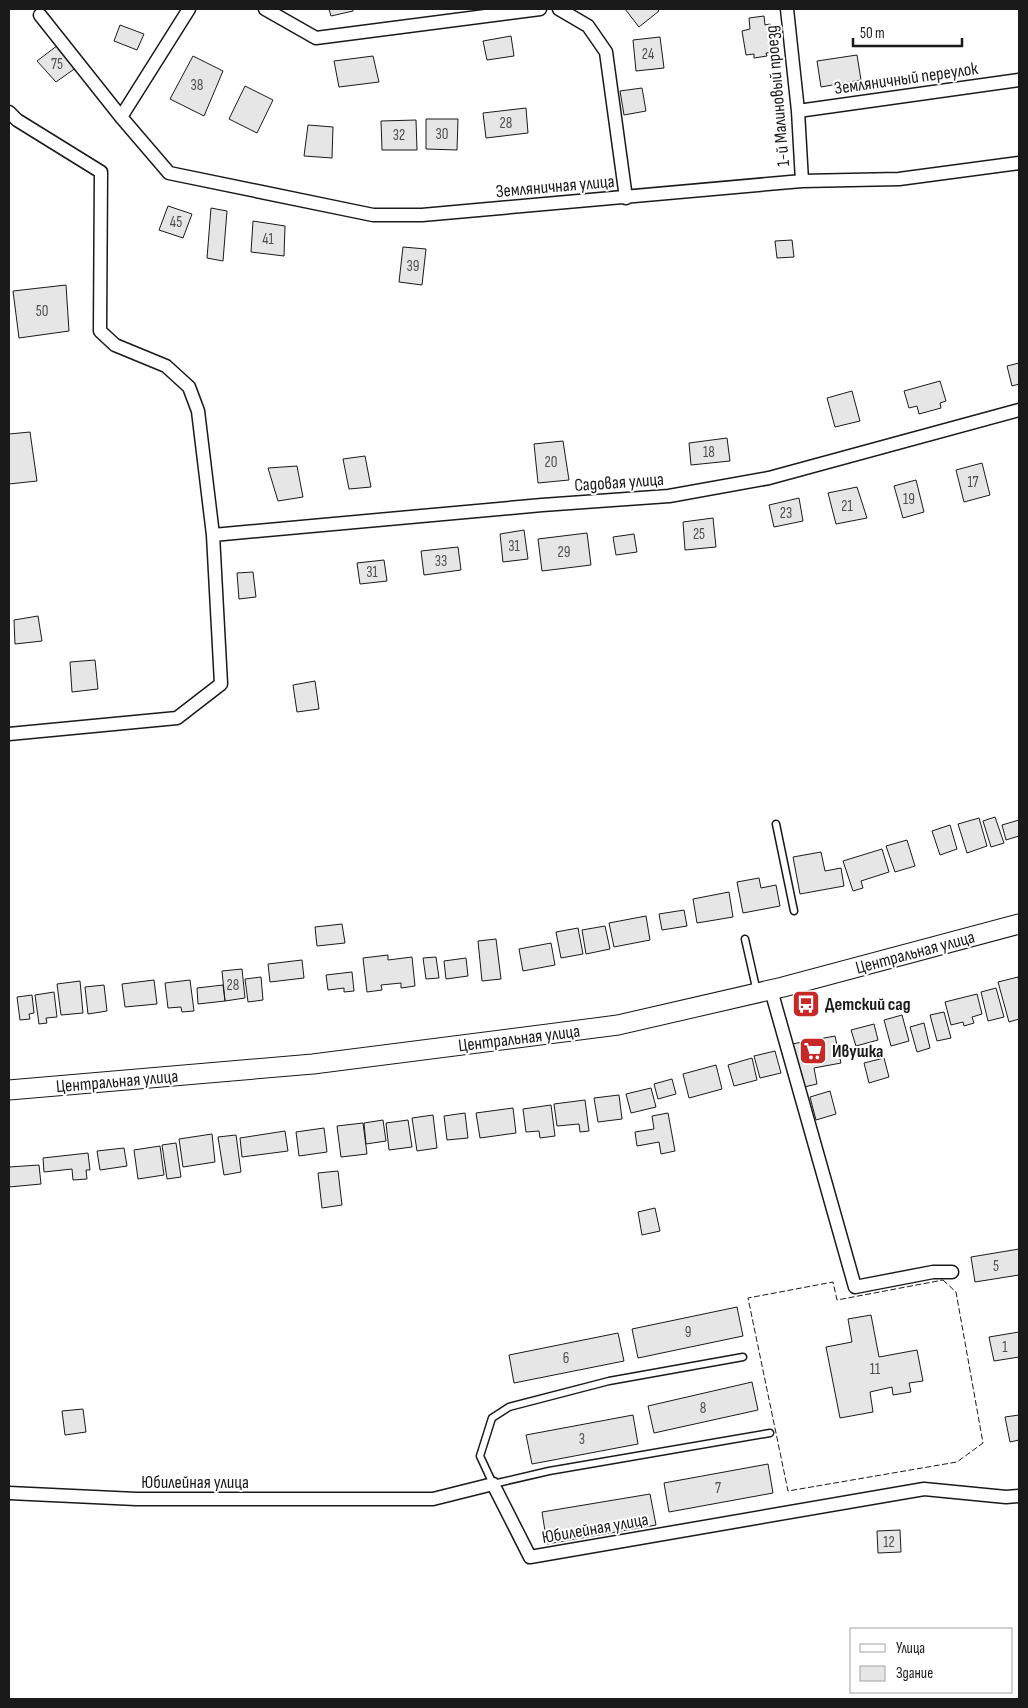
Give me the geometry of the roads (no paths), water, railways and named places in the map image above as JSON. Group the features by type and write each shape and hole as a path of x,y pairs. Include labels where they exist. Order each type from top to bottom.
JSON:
{"street":[{"path":"121,117 189,9"},
{"path":"265,9 316,38 540,9"},
{"path":"558,9 588,26 606,52 626,198"},
{"name":"1-й Малиновый проезд","path":"787,9 798,112 802,181"},
{"name":"Земляничная улица","path":"40,15 121,117 169,173 373,216 422,215 802,181 900,178 1019,163"},
{"name":"Земляничный переулок","path":"798,112 1019,80"},
{"path":"9,112 17,120 100,172 100,331 115,345 166,366 189,387 198,411 213,536 221,684 177,718 9,734"},
{"name":"Садовая улица","path":"213,536 542,505 669,496 769,478 1019,410"},
{"name":"Центральная улица","path":"9,1090 313,1064 618,1025 764,991 1019,924"},
{"path":"764,991 855,1287 933,1272 952,1272"},
{"name":"Юбилейная улица","path":"9,1493 136,1499 433,1499 493,1484 530,1557 924,1489 1006,1497 1019,1496"}],"lane":[{"path":"776,824 794,911"},
{"path":"745,939 764,991"},
{"path":"743,1357 609,1381 509,1407 492,1418 480,1456 493,1484 549,1470 770,1433"}],"place":[{"name":"Детский сад","path":"806,1004"},
{"name":"Ивушка","path":"813,1051"}]}
